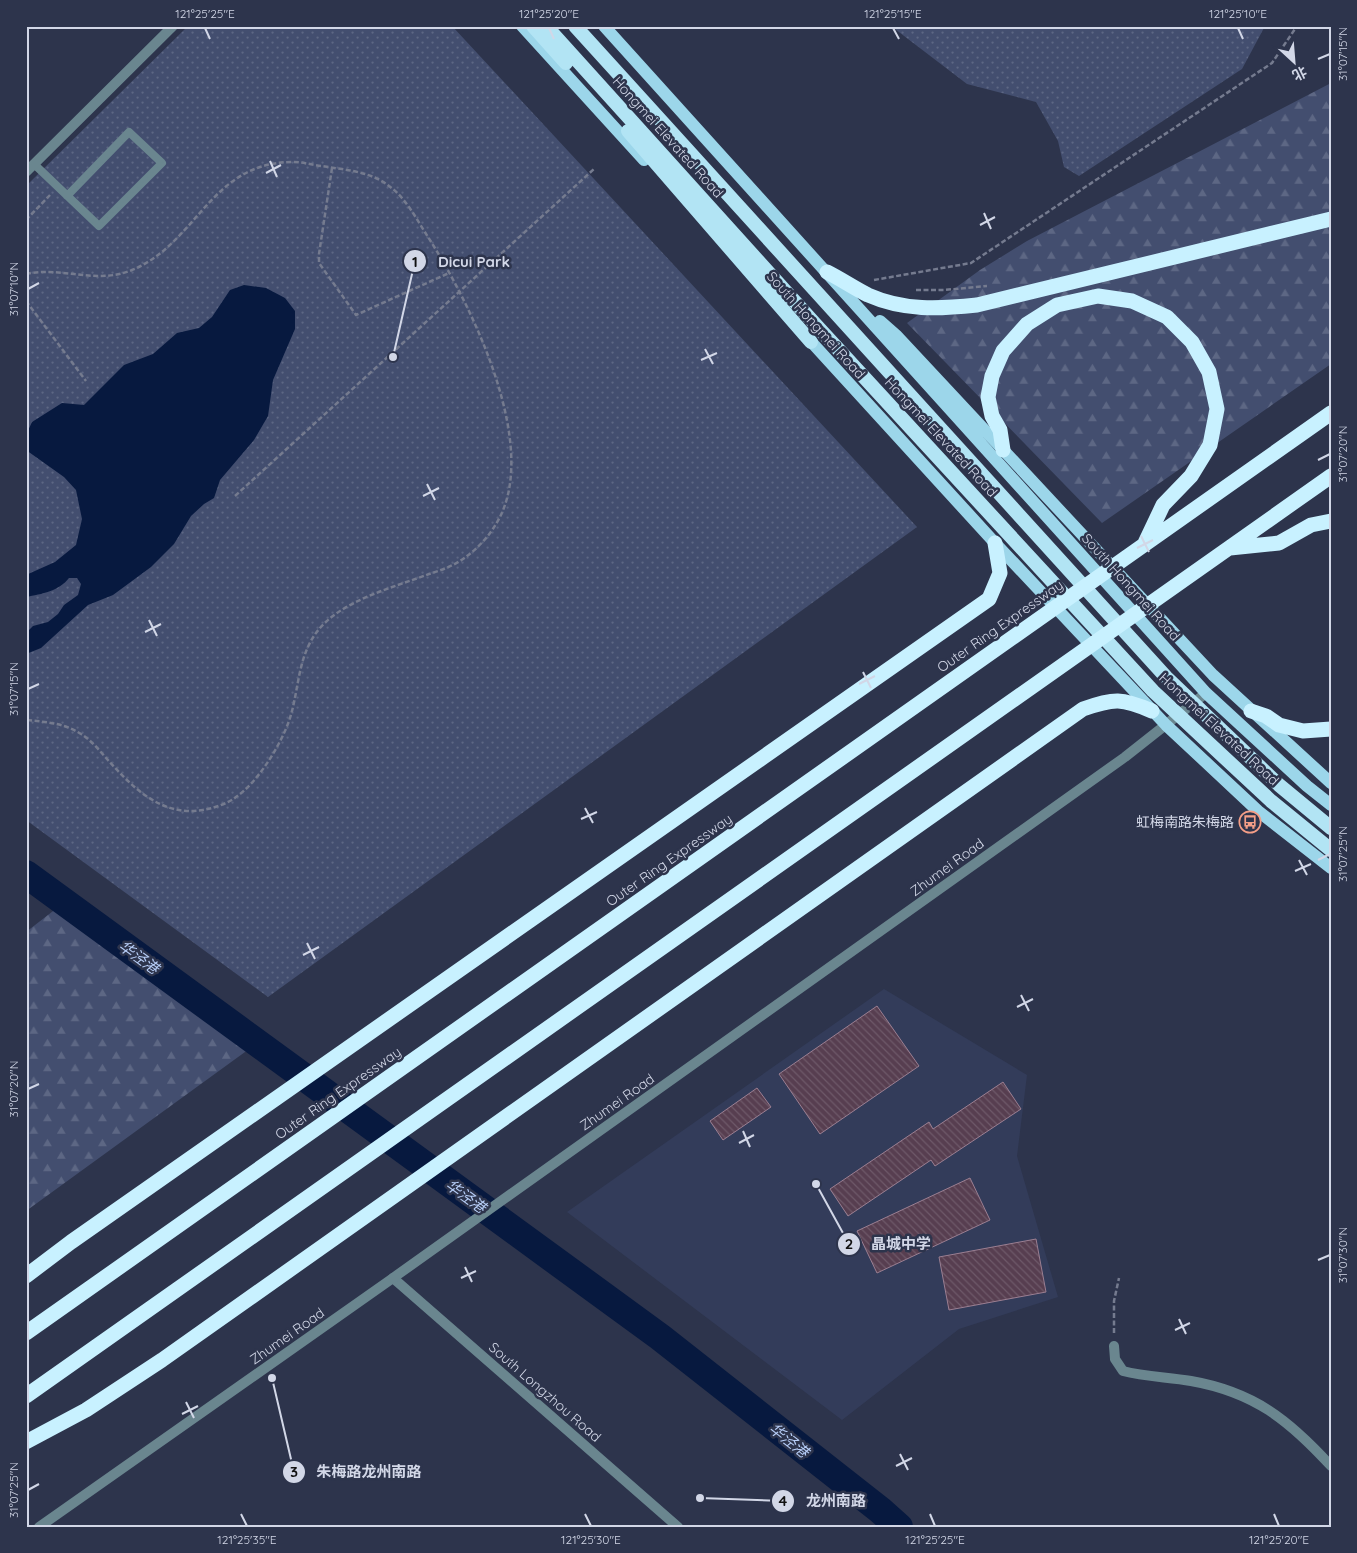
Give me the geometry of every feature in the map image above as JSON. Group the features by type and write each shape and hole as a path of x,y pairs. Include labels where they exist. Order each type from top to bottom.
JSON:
{"highway":[{"path":"533,26 628,130 811,342"},
{"name":"Hongmei Elevated Road","path":"546,26 803,310 1153,691 1271,801 1331,850"},
{"name":"Hongmei Elevated Road","path":"575,26 1166,677 1279,785 1331,828"},
{"path":"827,272 868,295 901,305 935,309 977,305 1331,219"},
{"path":"1003,450 1000,430 992,416 988,397 992,376 1003,351 1027,324 1057,306 1098,296 1132,301 1167,317 1192,342 1209,372 1217,409 1210,445 1190,476 1163,505 1144,544"},
{"name":"Outer Ring Expressway","path":"26,1333 1331,413"},
{"path":"26,1396 1331,476"},
{"path":"1229,548 1279,543 1311,525 1331,521"},
{"path":"26,1276 79,1236 989,599 1000,573 995,543"},
{"path":"26,1442 115,1392 1083,709 1106,701 1130,702 1152,711"},
{"path":"1251,711 1266,716 1279,725 1303,732 1331,730"}],"main road":[{"name":"South Hongmei Road","path":"522,26 995,543 1152,711 1258,811 1331,868"},
{"name":"South Hongmei Road","path":"604,26 1206,693 1307,786 1331,805"},
{"name":"South Hongmei Road","path":"861,310 878,318 897,336 1213,675 1331,783"}],"street":[{"path":"26,172 173,26"},
{"name":"Zhumei Road","path":"39,1527 513,1193 1125,757 1206,693"},
{"name":"South Longzhou Road","path":"393,1278 678,1527"},
{"path":"1114,1346 1117,1363 1123,1371 1192,1381 1221,1388 1270,1410 1290,1425 1331,1466"}],"lane":[{"path":"34,164 67,196 99,226 162,163 130,132 67,196"}],"path":[{"path":"879,283 870,281 971,263 1272,63 1297,26"},
{"path":"26,274 46,272 88,277 111,277 130,272 152,261 167,249 207,205 232,182 251,170 272,164 295,162 374,176 393,188 406,203 449,273 469,310 492,368 503,403 510,434 512,464 505,505 497,523 485,540 467,557 446,568 354,604 333,615 319,629 309,643 303,658 288,722 277,746 266,764 237,797 219,806 202,810 171,809 150,800 129,784 84,736 67,727 48,722 26,720"},
{"path":"332,168 319,263 356,315 449,273"},
{"path":"235,496 594,169"},
{"path":"26,220 58,187"},
{"path":"916,290 944,290 992,285"},
{"path":"26,301 86,381"},
{"path":"1114,1346 1114,1301 1119,1278"}],"shaded area":[{"path":"244,285 266,288 285,298 295,311 295,329 273,380 268,416 254,440 220,480 214,498 191,516 174,544 151,567 113,595 88,605 41,648 26,654 26,633 33,626 48,622 58,614 64,605 78,595 81,584 77,578 69,578 55,589 26,597 26,575 55,562 76,545 82,519 76,490 64,477 26,450 26,435 32,422 62,403 84,405 124,365 153,354 177,333 199,328 212,317 230,290"},
{"path":"884,989 1027,1075 1017,1156 1058,1297 959,1329 842,1420 567,1212"}],"green space":[{"path":"188,26 452,26 917,527 268,997 26,820 26,186"},
{"path":"891,26 1265,26 1242,69 1079,176 1064,167 1058,141 1036,102 967,84"},
{"path":"1331,83 1331,364 1102,523 907,323 980,270 1027,241"},
{"path":"57,908 256,1044 26,1211 26,932"}],"building":[{"path":"877,1006 919,1066 820,1134 779,1074"},
{"path":"1003,1082 1021,1109 935,1166 931,1160 848,1216 830,1189 929,1122 933,1129"},
{"path":"757,1088 771,1107 723,1140 710,1121"},
{"path":"970,1178 990,1220 877,1273 857,1231"},
{"path":"1036,1239 1046,1292 949,1310 939,1257"}],"waterway":[{"name":"华泾港","path":"26,874 660,1337 899,1527"}],"place":[{"name":"Dicui Park","path":"393,357"},
{"name":"虹梅南路朱梅路","path":"1250,822"},
{"name":"晶城中学","path":"816,1184"},
{"name":"朱梅路龙州南路","path":"272,1378"},
{"name":"龙州南路","path":"700,1498"}]}
